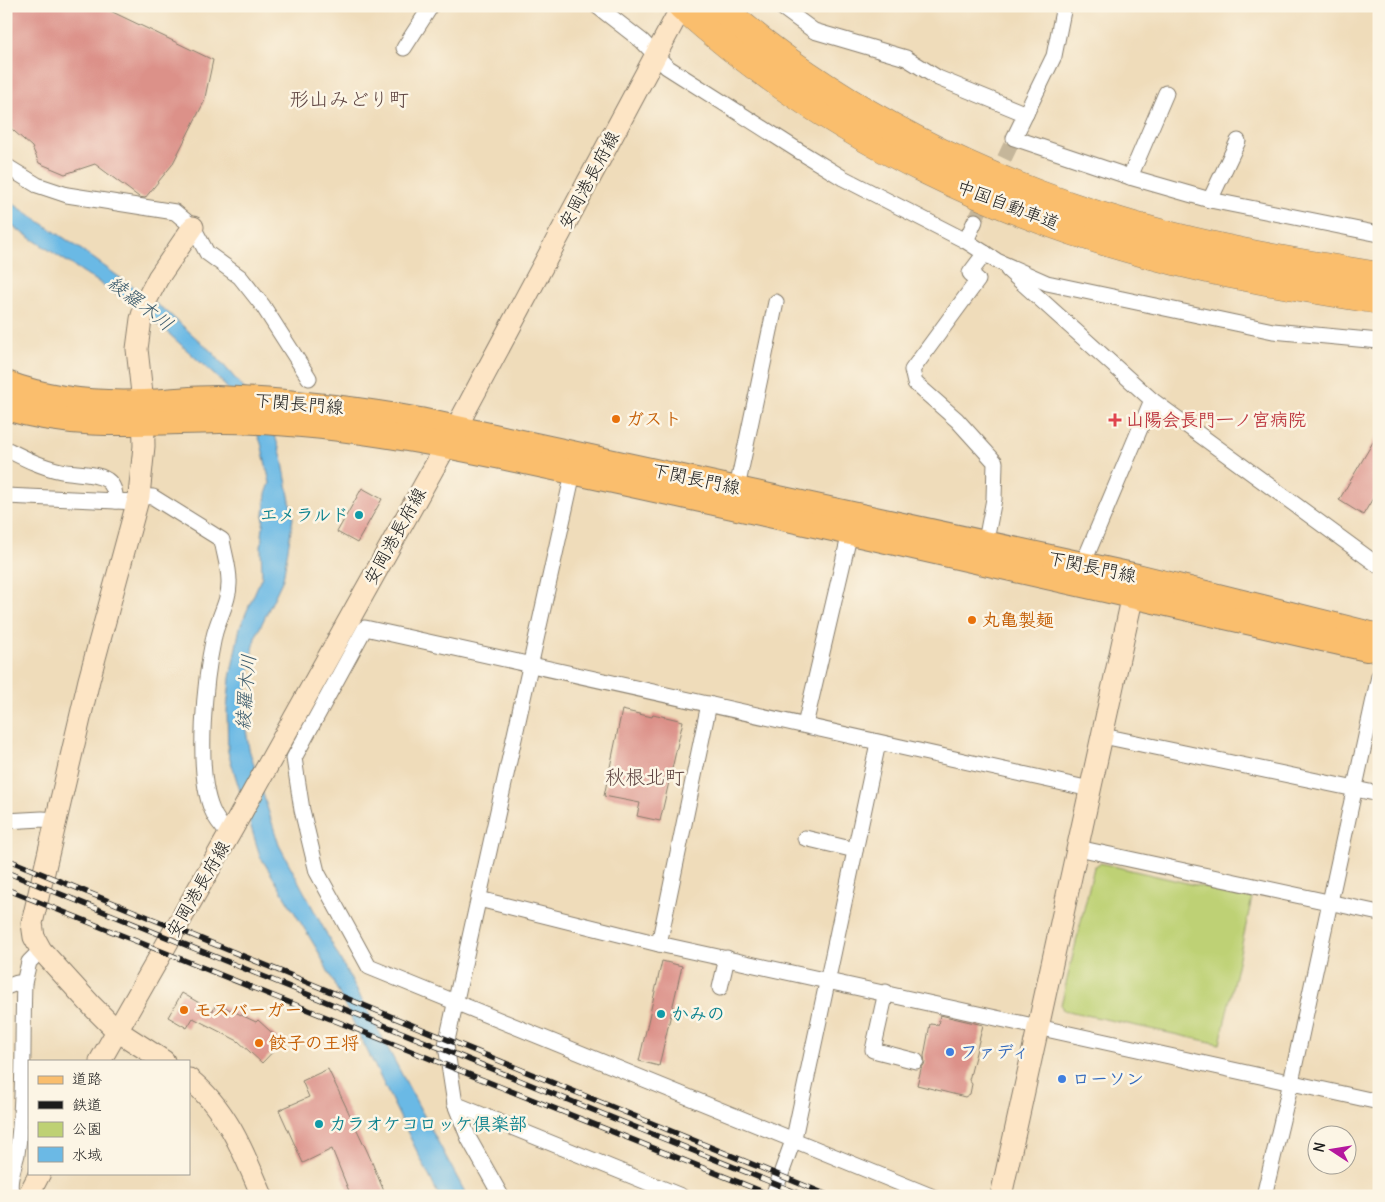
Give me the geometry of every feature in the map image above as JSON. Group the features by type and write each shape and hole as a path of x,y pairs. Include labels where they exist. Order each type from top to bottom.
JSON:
{"highway":[{"name":"中国自動車道","path":"719,6 788,60 844,98 964,163 1041,195 1134,226 1211,246 1294,263 1379,276"},
{"name":"中国自動車道","path":"685,9 774,80 831,119 891,154 957,186 1043,221 1126,248 1207,269 1289,286 1379,300"}],"main road":[{"name":"下関長門線","path":"6,384 53,397 143,413 222,421 290,423 403,438 450,438"},
{"name":"下関長門線","path":"6,408 45,418 78,423 143,413 214,398 278,401 354,409 450,438 852,523 1135,587 1379,636"},
{"name":"下関長門線","path":"575,463 737,488 852,523"},
{"name":"下関長門線","path":"1135,587 1379,652"}],"street":[{"path":"404,48 431,6"},
{"path":"598,6 656,54 667,67 798,151 884,200 966,241 991,257 1048,283 1273,331 1379,341"},
{"path":"780,6 814,31 906,58 938,78 1026,114"},
{"path":"1064,6 1054,56 1014,138 1130,178 1210,200 1379,234"},
{"name":"安岡港長府線","path":"101,1060 232,830 450,438 656,54 685,9"},
{"path":"1130,178 1166,93"},
{"path":"1210,200 1238,141"},
{"path":"6,166 38,185 67,195 174,212 193,227 207,253 240,277 263,306 309,378"},
{"path":"966,241 975,221"},
{"path":"162,1060 116,1030 41,950 34,938 32,923 90,680 138,499 144,446 138,336 147,299 158,278 193,227"},
{"path":"991,257 1152,400 1379,566"},
{"path":"984,553 994,499 995,462 957,420 915,383 912,370 978,280 970,273 991,257"},
{"path":"737,488 776,302"},
{"path":"1079,574 1152,400"},
{"path":"6,449 35,463 108,481 114,489 116,501"},
{"path":"501,1196 469,1139 455,1104 446,1045 480,899 575,463"},
{"path":"6,496 116,501 153,497 222,540 230,582 210,656 204,697 203,735 205,779 211,808 217,822 232,830"},
{"path":"805,725 852,523"},
{"path":"1001,1196 1135,587"},
{"path":"931,1196 794,1138 369,967 317,872 302,810 294,758 365,628 531,663 878,743 1090,789"},
{"path":"1264,1196 1291,1082 1379,676"},
{"path":"659,944 709,704"},
{"path":"1103,736 1379,794"},
{"path":"772,1196 794,1138 878,743"},
{"path":"6,821 56,820"},
{"path":"805,838 855,850"},
{"path":"1078,848 1379,913"},
{"path":"480,899 659,944 886,992 1379,1102"},
{"path":"14,1193 20,1118 24,983 29,962 41,950"},
{"path":"720,988 727,958"},
{"path":"6,987 17,983 24,983"},
{"path":"886,992 873,1050 916,1061"},
{"path":"190,1080 216,1107 238,1139 262,1196"},
{"path":"455,1104 681,1196"},
{"path":"14,1193 39,1174"}],"green space":[{"path":"1100,863 1252,898 1220,1044 1063,1010 1061,1005 1094,867"}],"water":[{"name":"綾羅木川","path":"6,199 79,248 166,311 213,353 260,407 274,433 282,457 293,518 283,579 255,638 243,710 249,749 279,845 467,1196 439,1196 318,951 260,856 228,752 227,710 230,678 240,627 262,576 261,547 266,494 270,483 261,443 250,417 222,382 167,332 123,298 6,222"}],"building":[{"path":"6,6 100,6 213,60 204,102 172,165 145,198 139,197 95,164 65,174 39,163 32,147 6,124"},
{"path":"1379,432 1379,488 1363,515 1339,500"},
{"name":"エメラルド","path":"362,488 382,499 357,543 337,532"},
{"path":"622,710 652,717 653,714 683,721 660,821 637,816 640,803 604,796"},
{"name":"かみの","path":"662,961 682,966 659,1066 639,1061"},
{"path":"182,993 213,1011 216,1003 256,1022 258,1020 282,1042 262,1063 238,1041 193,1018 187,1028 168,1017"},
{"name":"ファディ","path":"940,1015 983,1025 969,1080 972,1084 970,1094 965,1097 917,1085 921,1069 925,1063 924,1056 930,1024 938,1025"},
{"name":"カラオケコロッケ倶楽部","path":"328,1069 386,1196 351,1196 332,1149 303,1163 279,1110 309,1097 302,1081"}],"tunnel":[{"path":"975,221 1014,138"}],"railway":[{"path":"6,859 830,1196"},
{"path":"6,872 805,1196"},
{"path":"6,889 773,1196"}],"place":[{"name":"ガスト","path":"616,419"},
{"name":"山陽会長門一ノ宮病院","path":"1115,420"},
{"name":"エメラルド","path":"359,515"},
{"name":"丸亀製麺","path":"972,620"},
{"name":"モスバーガー","path":"184,1010"},
{"name":"かみの","path":"661,1014"},
{"name":"餃子の王将","path":"259,1043"},
{"name":"ファディ","path":"950,1052"},
{"name":"ローソン","path":"1062,1079"},
{"name":"カラオケコロッケ倶楽部","path":"319,1124"}],"district":[{"name":"形山みどり町","path":"349,99"},
{"name":"秋根北町","path":"645,777"}]}
